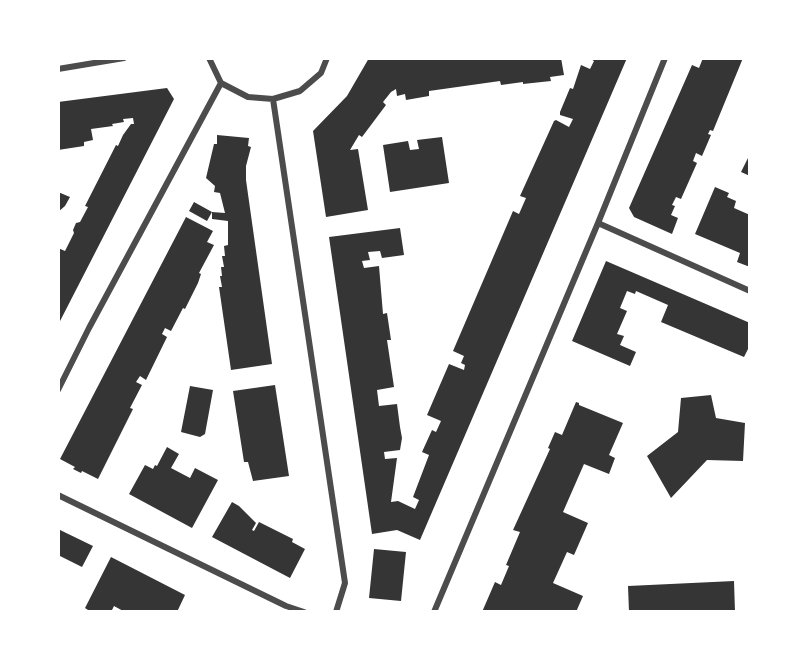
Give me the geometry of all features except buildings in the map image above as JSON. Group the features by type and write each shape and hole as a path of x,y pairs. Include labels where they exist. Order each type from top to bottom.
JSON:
{"street":[{"path":"58,69 124,58"},
{"path":"209,58 221,83 248,97 273,99 300,91 321,73 327,58"},
{"path":"434,612 665,58"},
{"path":"58,390 221,83"},
{"path":"273,99 345,583 336,612"},
{"path":"598,223 750,291"},
{"path":"58,495 286,606 304,612"}]}
